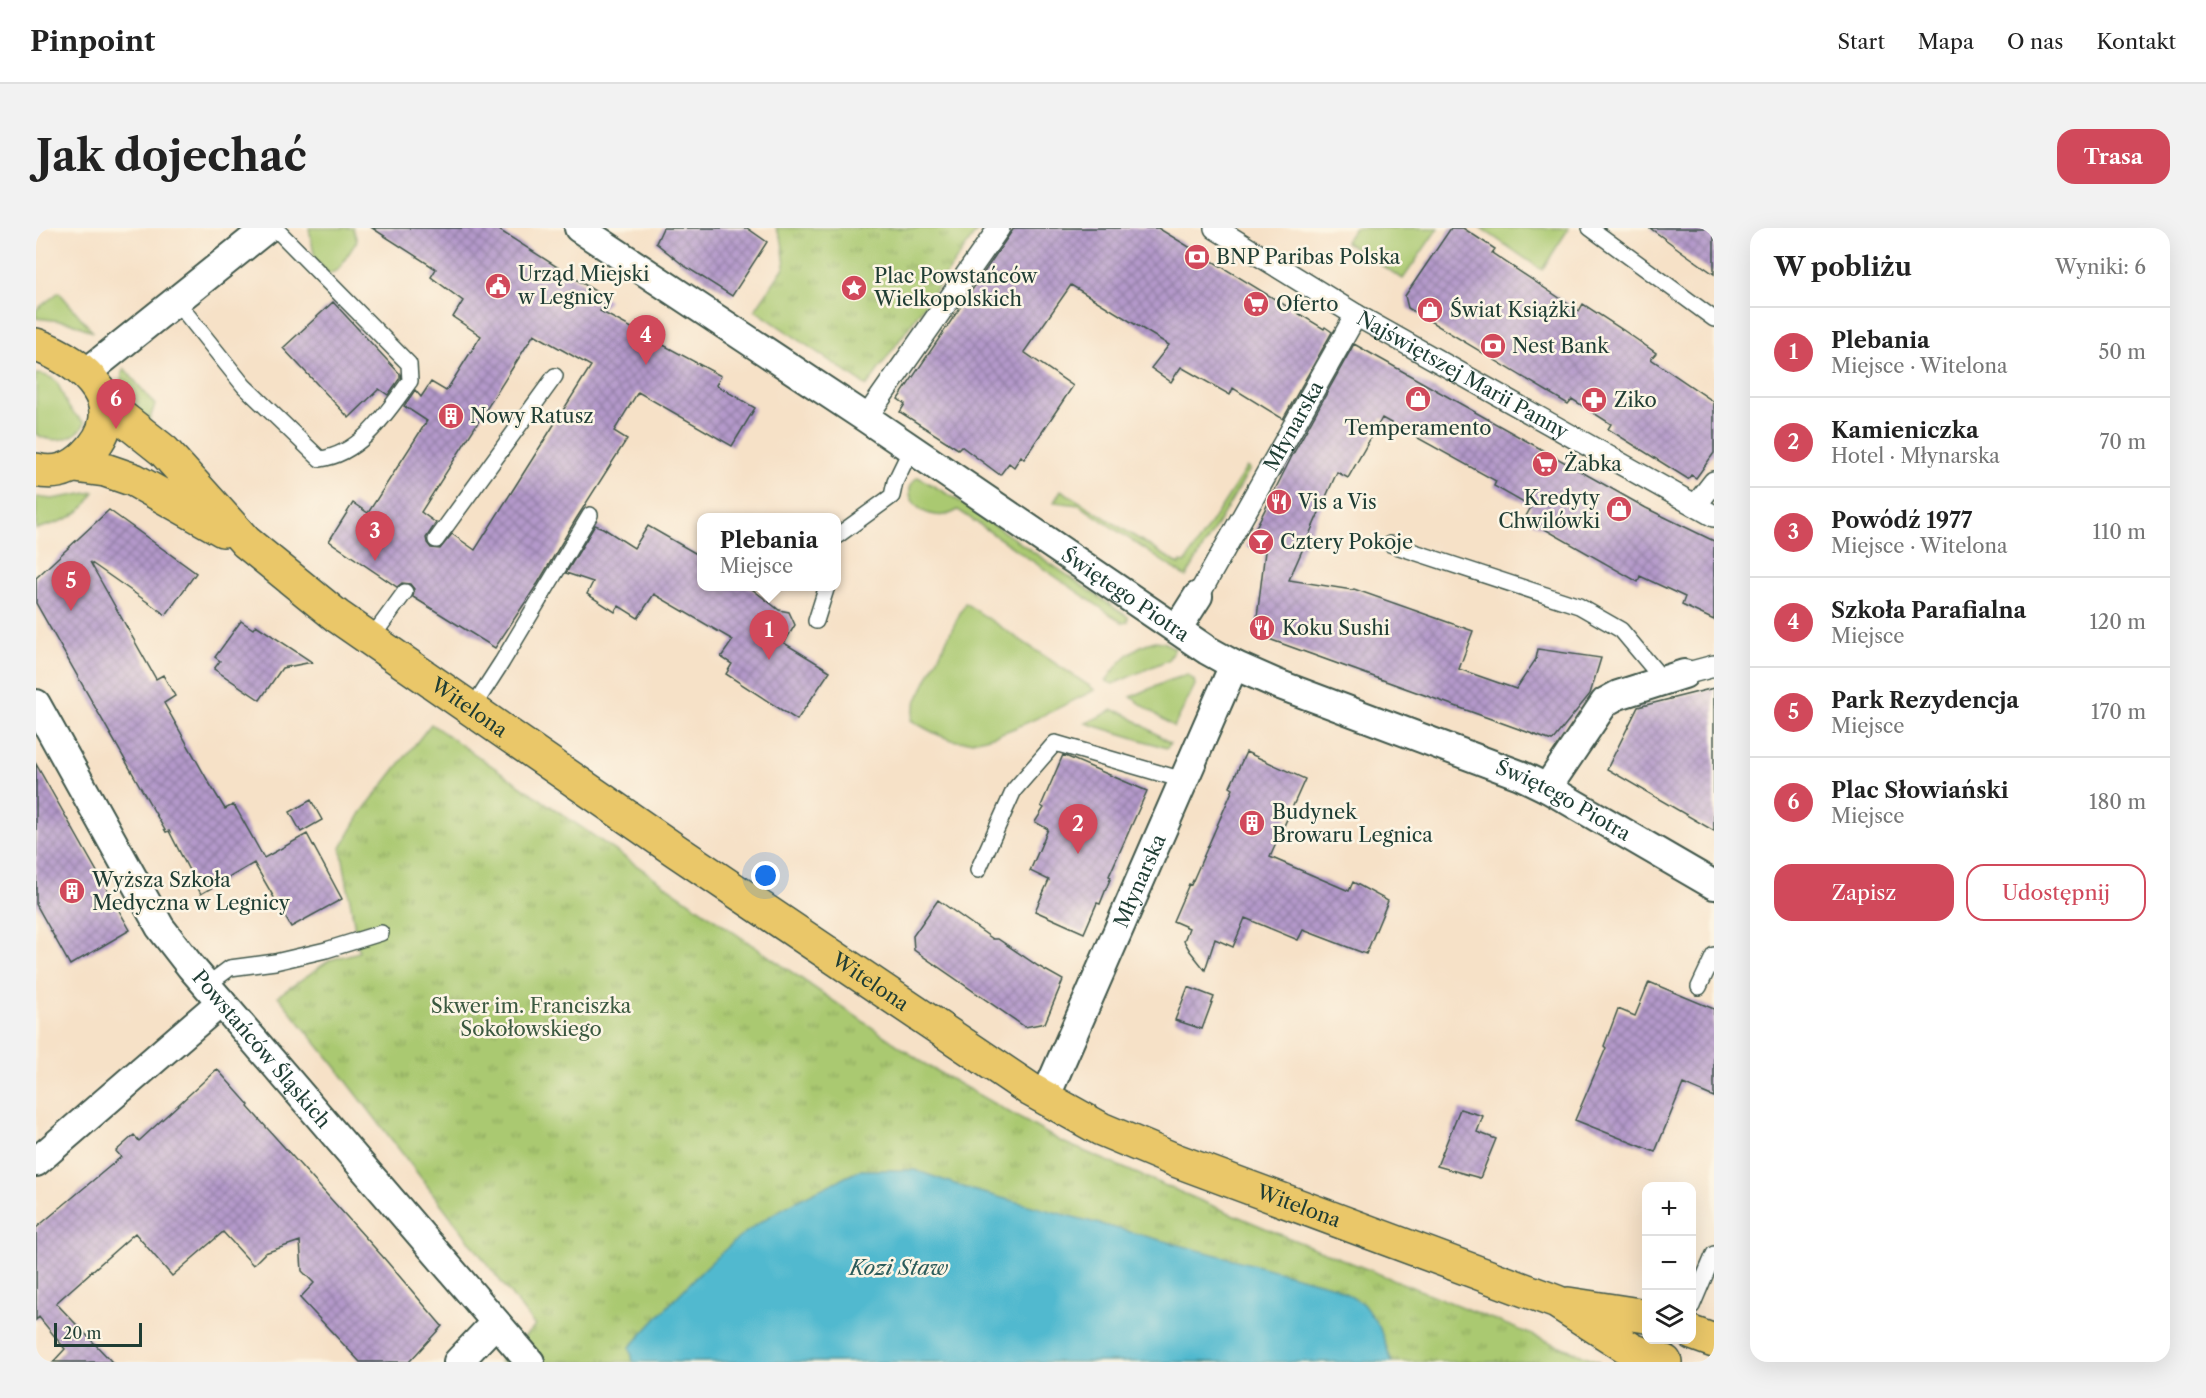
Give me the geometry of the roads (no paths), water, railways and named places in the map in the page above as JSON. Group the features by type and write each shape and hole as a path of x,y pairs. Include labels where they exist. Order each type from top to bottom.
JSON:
{"main road":[{"path":"41,350 74,363 86,373"},
{"name":"Witelona","path":"86,373 105,404 164,451 246,542 337,616 945,1034 1045,1098 1101,1129 1175,1160 1557,1302 1642,1315"},
{"path":"75,466 95,446 106,426 105,404"},
{"name":"Witelona","path":"36,470 61,471 75,466 105,470 134,480 246,542"},
{"name":"Witelona","path":"1557,1302 1632,1350 1665,1362"},
{"path":"1696,1334 1714,1341"}],"street":[{"path":"86,373 267,228"},
{"name":"Świętego Piotra","path":"579,228 866,418 1207,650 1234,665 1292,689 1489,762 1547,788 1714,885"},
{"path":"866,418 999,228"},
{"name":"Najświętszej Marii Panny","path":"1215,228 1356,315 1705,511"},
{"name":"Młynarska","path":"1177,629 1198,596 1356,315"},
{"path":"1705,511 1714,482"},
{"name":"Młynarska","path":"1045,1098 1234,665"},
{"path":"1547,788 1605,702 1618,694 1714,666"},
{"name":"Powstańców Śląskich","path":"36,704 160,927 530,1362"},
{"path":"36,1162 214,993"},
{"path":"458,1362 495,1323"}],"lane":[{"path":"176,301 244,386 320,459 344,453 369,432 410,381 409,364 275,228"},
{"path":"1590,228 1714,319"},
{"path":"436,540 555,376"},
{"path":"841,533 892,496 895,482 911,449"},
{"path":"471,710 590,515"},
{"path":"1390,544 1579,606 1621,630 1674,677"},
{"path":"816,621 825,591"},
{"path":"370,640 405,592"},
{"path":"978,870 1014,790 1055,743 1183,780"},
{"path":"214,993 230,968 275,962 381,933"},
{"path":"1699,987 1714,955"},
{"path":"1696,1297 1714,1254"}],"water":[{"name":"Kozi Staw","path":"860,1170 915,1170 972,1190 1334,1286 1363,1304 1379,1326 1392,1362 633,1362 630,1347 725,1249 783,1208"}],"place":[{"name":"BNP Paribas Polska","path":"1197,257"},
{"name":"Urząd Miejski w Legnicy","path":"498,286"},
{"name":"Plac Powstańców Wielkopolskich","path":"854,288"},
{"name":"Oferto","path":"1256,304"},
{"name":"Świat Książki","path":"1430,310"},
{"name":"Nest Bank","path":"1493,346"},
{"name":"Szkoła Parafialna","path":"646,365"},
{"name":"Temperamento","path":"1418,399"},
{"name":"Ziko","path":"1594,400"},
{"name":"Nowy Ratusz","path":"451,416"},
{"name":"Plac Słowiański","path":"116,429"},
{"name":"Żabka","path":"1545,464"},
{"name":"Vis a Vis","path":"1279,502"},
{"name":"Kredyty Chwilówki","path":"1619,509"},
{"name":"Cztery Pokoje","path":"1261,542"},
{"name":"Powódź 1977","path":"375,561"},
{"name":"Park Rezydencja","path":"71,611"},
{"name":"Koku Sushi","path":"1262,628"},
{"name":"Plebania","path":"769,660"},
{"name":"Budynek Browaru Legnica","path":"1252,823"},
{"name":"Kamieniczka","path":"1078,854"},
{"name":"Wyższa Szkoła Medyczna w Legnicy","path":"72,891"}],"park label":[{"name":"Skwer im. Franciszka Sokołowskiego","path":"531,1018"}]}
